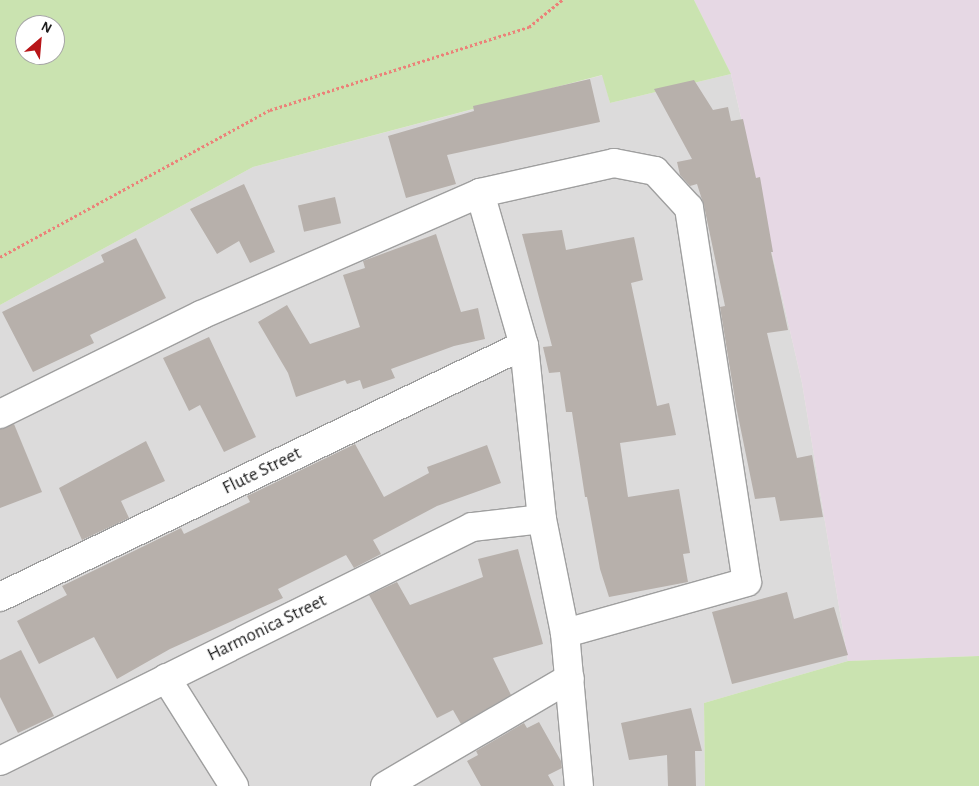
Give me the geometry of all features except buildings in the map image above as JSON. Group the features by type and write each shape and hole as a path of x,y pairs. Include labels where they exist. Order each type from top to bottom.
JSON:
{"street":[{"path":"0,414 201,314 480,193 614,163 655,171 689,208 747,582 565,633"},
{"path":"480,193 524,345 542,519 565,633 579,786"},
{"name":"Flute Street","path":"0,597 524,345"},
{"name":"Harmonica Street","path":"0,761 472,527 542,519"},
{"path":"166,678 234,786"},
{"path":"385,786 570,678"}],"path":[{"path":"0,257 270,110 529,27 562,0"}],"shaded area":[{"path":"694,0 979,0 979,656 848,661 802,383 731,74"},
{"path":"731,74 802,383 848,661 704,703 705,786 0,786 0,305 253,167 603,75 610,103"}],"green space":[{"path":"0,0 694,0 731,74 610,103 602,75 253,167 0,305"},
{"path":"979,656 979,786 705,786 704,703 848,661"}]}
